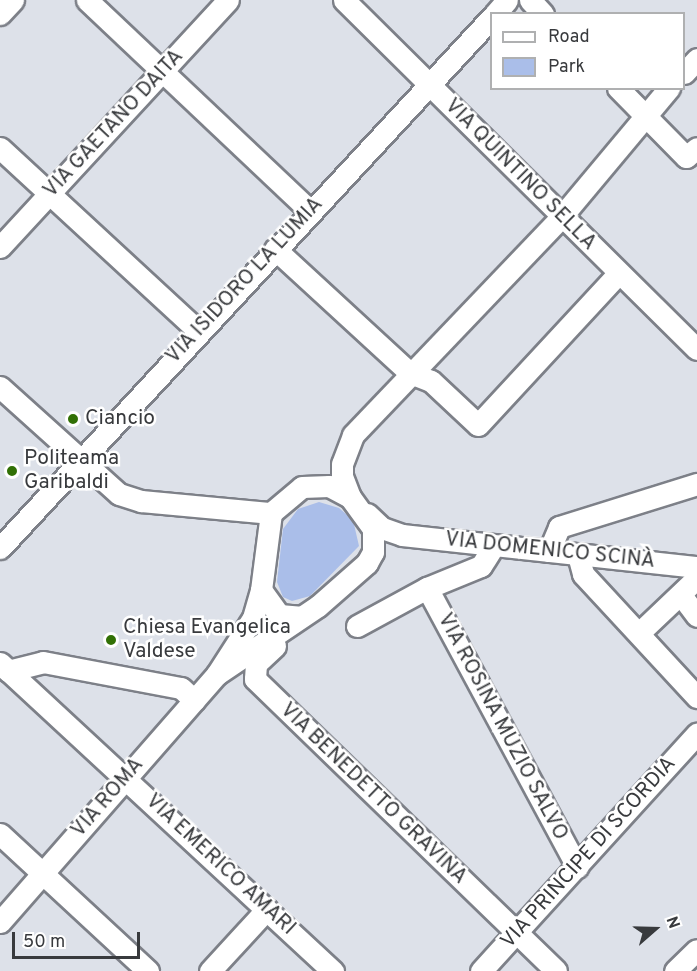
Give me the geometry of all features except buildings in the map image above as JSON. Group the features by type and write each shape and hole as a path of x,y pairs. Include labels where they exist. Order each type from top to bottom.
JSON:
{"street":[{"path":"0,14 13,0"},
{"path":"87,0 310,211"},
{"name":"VIA GAETANO DAITA","path":"0,247 228,0"},
{"name":"VIA QUINTINO SELLA","path":"344,0 697,349"},
{"path":"497,12 507,0"},
{"path":"530,0 541,12"},
{"name":"VIA ISIDORO LA LUMIA","path":"0,548 198,331 490,19"},
{"path":"685,73 697,59"},
{"path":"620,90 644,115 691,152"},
{"path":"373,552 373,529 356,504 342,477 342,464 352,435 561,216 667,90"},
{"path":"0,148 198,331"},
{"path":"275,249 410,373 431,381 478,424 620,273"},
{"path":"0,387 118,494 130,499 271,513"},
{"path":"549,551 559,527 697,484"},
{"path":"217,674 253,618 261,590 271,513 302,487 329,486 356,504"},
{"name":"VIA DOMENICO SCINÀ","path":"356,504 382,528 402,535 493,547 697,567"},
{"path":"217,674 305,615 350,579 385,540 402,535"},
{"path":"357,626 427,588 482,566 493,547"},
{"path":"578,555 584,574 697,697"},
{"path":"639,633 697,578"},
{"name":"VIA ROSINA MUZIO SALVO","path":"427,588 577,867"},
{"path":"261,590 279,615 305,615"},
{"path":"681,595 697,616"},
{"name":"VIA BENEDETTO GRAVINA","path":"305,615 256,664 255,679 556,971"},
{"path":"3,671 43,662 181,688 194,700"},
{"name":"VIA EMERICO AMARI","path":"3,671 126,778 333,971"},
{"name":"VIA ROMA","path":"0,922 217,674"},
{"name":"VIA PRINCIPE DI SCORDIA","path":"481,971 697,734"},
{"path":"0,834 148,971"},
{"path":"210,971 267,909"},
{"path":"675,971 697,950"}],"green space":[{"path":"319,502 339,508 353,520 359,546 310,596 292,601 283,597 277,582 283,529 298,509"}],"place":[{"name":"Ciancio","path":"73,419"},
{"name":"Politeama Garibaldi","path":"12,471"},
{"name":"Chiesa Evangelica Valdese","path":"111,640"}]}
